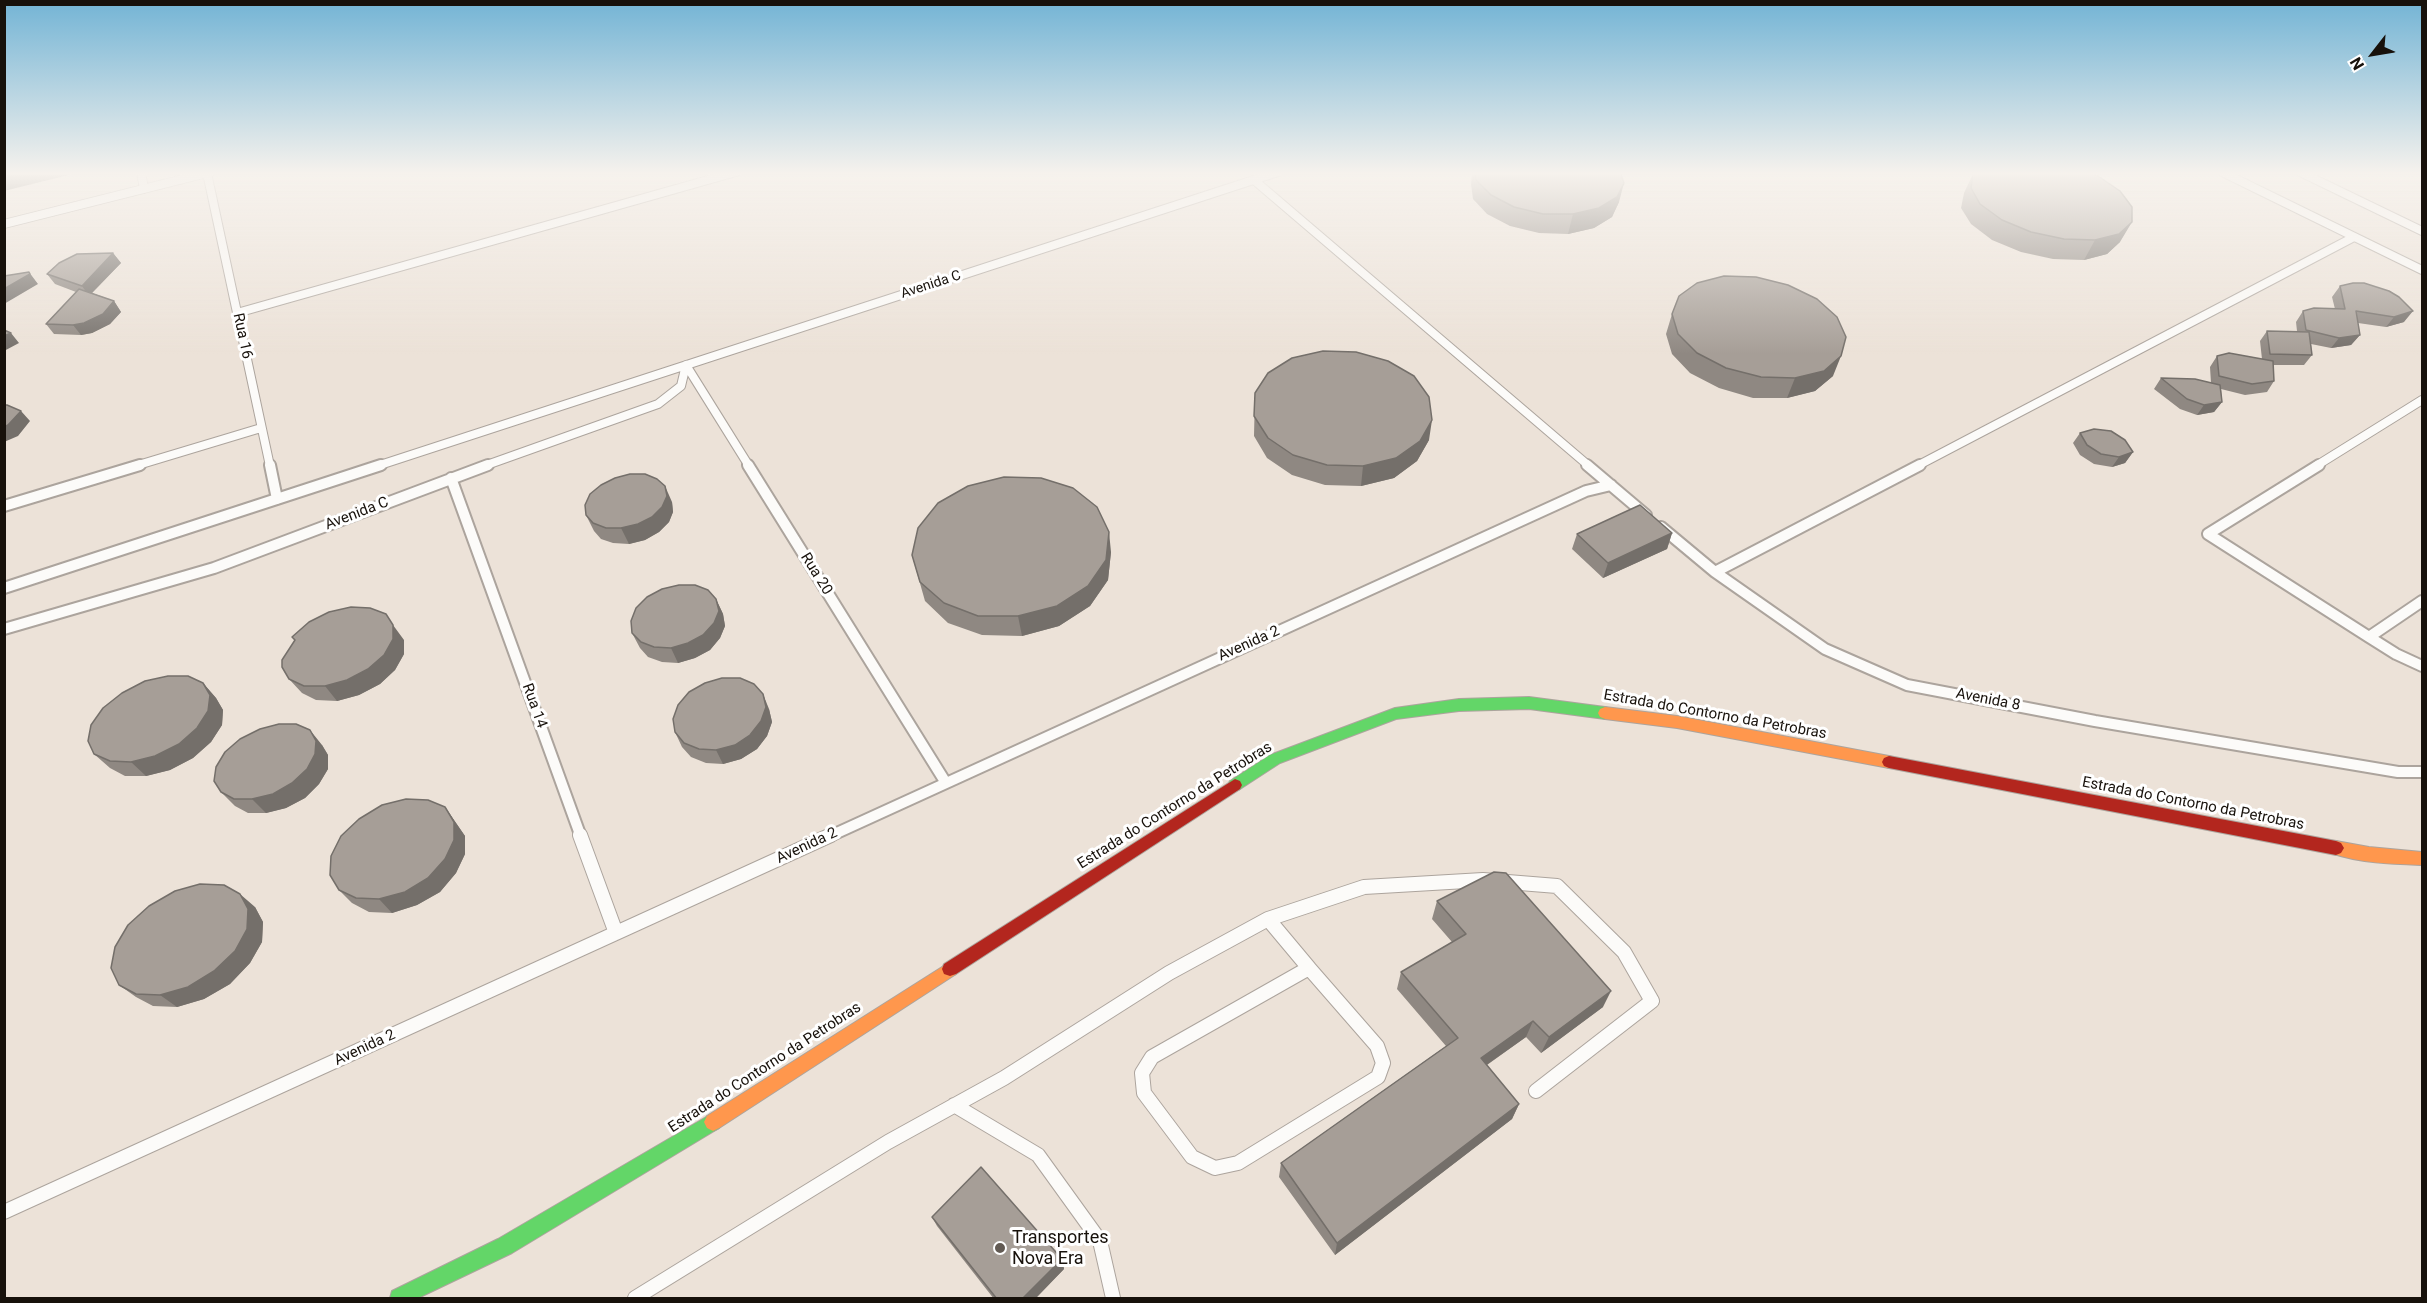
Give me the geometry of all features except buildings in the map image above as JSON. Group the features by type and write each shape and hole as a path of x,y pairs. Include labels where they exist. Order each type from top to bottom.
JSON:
{"main road":[{"name":"Estrada do Contorno da Petrobras","path":"399,1299 505,1246 680,1143 1275,759 1395,714 1459,705 1530,703 1677,722 2369,854 2422,860"}],"lane":[{"name":"Rua 16","path":"221,233 277,499"},
{"path":"237,313 521,233"},
{"name":"Avenida C","path":"4,588 1092,233"},
{"name":"Avenida 8","path":"1316,233 1715,572 1825,650 1907,685 2095,721 2398,772 2422,772"},
{"path":"2345,233 2422,270"},
{"path":"1715,572 2354,237"},
{"name":"Avenida C","path":"4,629 214,568 451,478 658,404 681,386 686,365"},
{"name":"Rua 20","path":"686,365 946,783"},
{"path":"2422,400 2208,534 2396,654 2422,666"},
{"path":"4,506 261,428"},
{"name":"Rua 14","path":"451,478 616,933"},
{"name":"Avenida 2","path":"4,1212 1586,491 1611,485"},
{"path":"2369,637 2422,601"},
{"path":"635,1299 888,1142 1004,1078 1169,973 1269,919 1364,888 1483,879 1557,886 1624,952 1652,1001 1536,1091"},
{"path":"1269,919 1377,1046 1383,1063 1378,1077 1238,1163 1215,1168 1192,1157 1144,1094 1142,1073 1152,1057 1309,968"},
{"path":"954,1106 1038,1155 1100,1241 1113,1299"}],"traffic: fast":[{"path":"1235,785 1275,759 1395,714 1459,705 1529,703 1605,713"},
{"path":"399,1298 505,1246 713,1122"}],"traffic: slow":[{"path":"1605,713 1677,722 1889,762"},
{"path":"2336,848 2422,859"},
{"path":"713,1122 950,969"}],"traffic: jam":[{"path":"1889,762 2336,848"},
{"path":"950,969 1235,785"}],"place":[{"name":"Transportes Nova Era","path":"1000,1248"}]}
